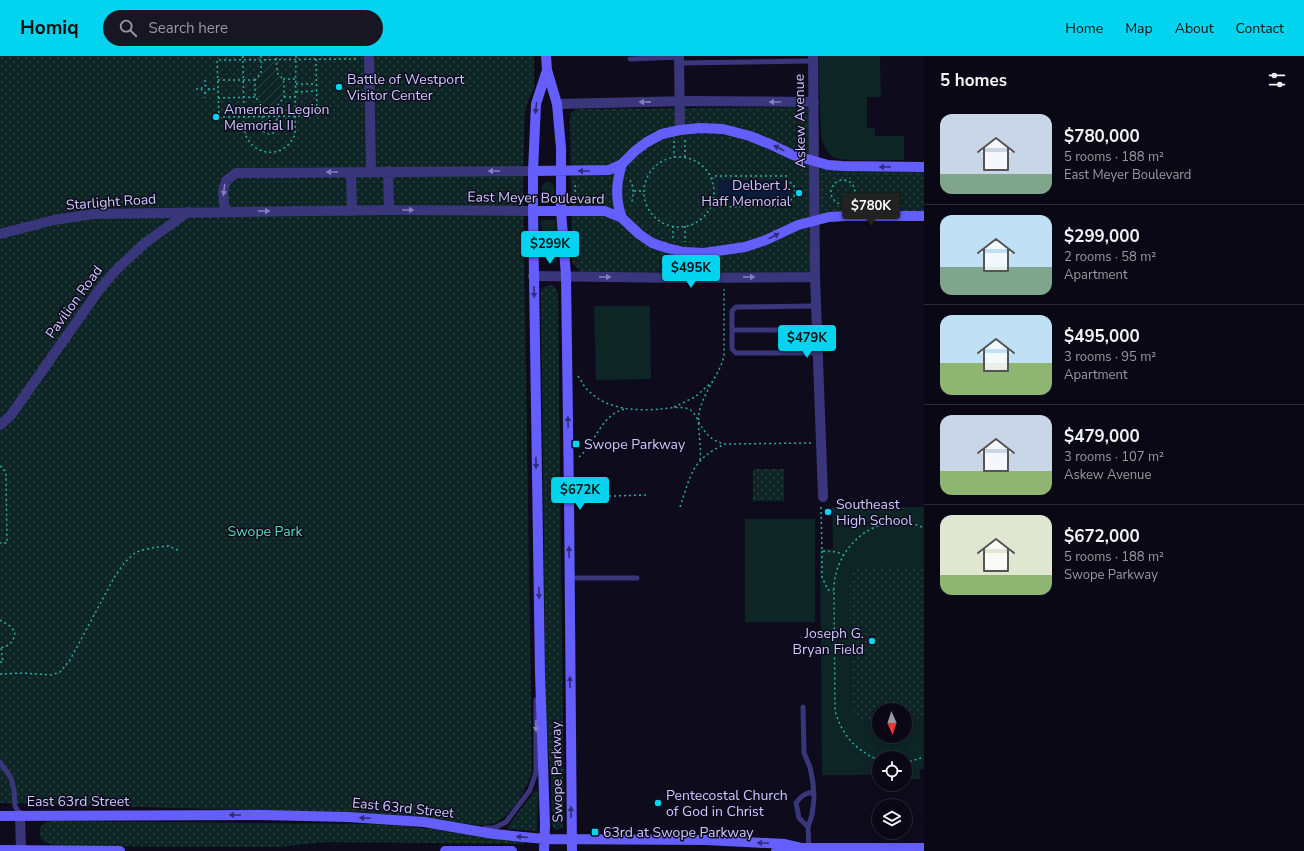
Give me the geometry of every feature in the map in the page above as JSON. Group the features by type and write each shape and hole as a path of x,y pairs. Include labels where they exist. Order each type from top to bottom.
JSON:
{"main road":[{"name":"Swope Parkway","path":"546,56 547,70 557,104 562,148 561,210 566,276 572,851"},
{"name":"Swope Parkway","path":"544,851 533,276 533,171 536,104 547,70"},
{"name":"East Meyer Boulevard","path":"533,171 609,170 622,164 635,151 647,142 662,134 683,134 700,128 723,129 750,136 793,155 828,165 924,167"},
{"path":"622,164 617,184 618,208 622,218"},
{"name":"East Meyer Boulevard","path":"533,210 604,211 622,218 639,234 652,243 667,248 685,248 704,253 745,247 766,240 798,225 815,221 846,216 924,216"},
{"name":"East 63rd Street","path":"0,816 270,815 348,817 424,822 494,834 544,839 706,840 785,844 806,848"},
{"name":"East 63rd Street","path":"776,851 806,848 924,848"},
{"path":"0,850 120,851"},
{"path":"445,851 512,851"}],"street":[{"path":"369,56 371,172"},
{"name":"Askew Avenue","path":"813,58 815,277 822,500"},
{"path":"679,59 680,102 683,134"},
{"path":"557,104 814,102"},
{"path":"388,171 389,210"},
{"name":"East Meyer Boulevard","path":"533,171 236,173 226,181 223,191 225,212 533,210"},
{"path":"351,172 352,211"},
{"name":"Pavilion Road","path":"0,425 11,415 99,290 117,269 145,243 188,212"},
{"name":"Starlight Road","path":"0,234 54,220 93,214 225,212"},
{"path":"684,278 685,248"},
{"path":"533,276 684,278 815,277"},
{"path":"20,815 21,851"}],"lane":[{"path":"630,59 813,58"},
{"path":"816,306 736,307 732,311 732,349 736,353 818,353"},
{"path":"732,330 817,330"},
{"path":"569,578 637,578"},
{"path":"424,822 494,828 506,822 530,790 536,772 536,713 540,673"},
{"path":"803,707 804,753 810,767 814,792 812,815 808,827 806,848"},
{"path":"0,762 11,778 14,790 15,806 20,815"},
{"path":"808,827 799,818 796,803 800,797 814,792"}],"path":[{"path":"243,56 243,117 247,140 258,150 270,152 285,148 293,140 296,128 296,56"},
{"path":"262,56 261,73 255,80 255,98 262,105 263,131 266,134 276,131 278,104 284,97 283,79 277,71 276,56"},
{"path":"316,59 317,116"},
{"path":"305,116 219,117 217,60 358,59"},
{"path":"283,79 296,79"},
{"path":"205,80 205,86 208,86 208,89 218,89"},
{"path":"218,80 255,80"},
{"path":"296,84 316,84"},
{"path":"196,89 202,89 202,86 205,86"},
{"path":"202,89 202,92 205,92"},
{"path":"205,98 205,92 208,92 208,89"},
{"path":"296,92 316,92"},
{"path":"284,97 296,97"},
{"path":"218,98 255,98"},
{"path":"683,134 685,157"},
{"path":"674,141 674,157"},
{"path":"674,157 685,157 701,164 712,179 714,187 714,196 707,212 701,219 685,226 673,226 655,218 645,201 645,183 652,168 662,161 674,157"},
{"path":"711,205 717,207 787,206 787,202 794,197 795,192 792,184 787,181 787,176 715,176 712,179"},
{"path":"630,180 633,185 633,199 631,204"},
{"path":"843,180 852,184 855,188 852,200 848,203 842,204 836,202 832,197 832,185 837,181 843,180"},
{"path":"575,185 576,199"},
{"path":"633,191 644,191"},
{"path":"673,226 673,242"},
{"path":"685,226 685,248"},
{"path":"543,234 557,234"},
{"path":"700,460 701,442 699,413 702,403 722,366 724,356 724,288"},
{"path":"578,376 589,392 597,399 612,405 626,408 654,410 672,408 689,409 694,413 707,436 717,442 725,444 814,443"},
{"path":"672,408 695,397 705,390 715,379"},
{"path":"579,457 589,447 594,437 610,415 618,410 626,408"},
{"path":"680,507 693,469 700,460 713,450 725,444"},
{"path":"0,466 3,468 6,475 7,491 7,542 0,543"},
{"path":"579,497 646,495"},
{"path":"822,500 822,577 828,590 834,590"},
{"path":"872,757 862,752 850,741 840,726 836,711 835,575 843,555 857,538 873,528 889,524 906,523 924,528"},
{"path":"0,674 29,673 51,676 60,672 70,660 119,569 136,552 163,546 172,547 178,550"},
{"path":"822,551 837,552 843,555"},
{"path":"0,620 10,626 15,632 11,643 6,647 0,648 3,662 0,662"},
{"path":"912,761 924,757"}],"green space":[{"name":"Swope Park","path":"0,56 534,56 534,88 525,113 523,174 532,771 519,800 509,813 497,822 478,825 399,815 0,803"},
{"path":"261,56 276,56 277,71 284,83 284,97 278,105 277,128 274,133 271,134 263,131 262,105 255,97 255,80 261,73"},
{"path":"818,56 880,56 881,97 867,97 867,128 875,128 875,136 904,136 904,160 846,160 838,159 828,153 821,136"},
{"path":"806,107 809,109 811,150 827,170 924,172 924,212 808,218 811,274 806,277 581,272 572,263 570,118 571,113 576,109"},
{"path":"546,182 550,182 554,186 555,192 553,199 551,200 544,199 542,196 542,186"},
{"path":"542,220 556,220 557,232 543,232 540,222"},
{"path":"544,235 557,235 557,260 554,263 548,263 546,261 546,242"},
{"path":"552,285 556,288 558,295 564,822 562,828 556,830 552,824 551,778 546,729 541,291 544,287"},
{"path":"594,306 650,306 651,379 596,380"},
{"path":"753,469 784,469 784,501 753,501"},
{"name":"Joseph G. Bryan Field","path":"832,507 924,507 924,769 920,769 920,779 912,779 912,751 872,751 872,775 822,775 820,549 833,549"},
{"path":"745,519 815,519 815,622 745,622"},
{"path":"854,568 924,568 924,718 912,719 912,703 872,703 872,719 856,719 852,704 851,576"},
{"path":"536,790 538,792 537,831 509,829 508,826"},
{"path":"46,822 373,824 414,827 524,840 524,844 325,842 279,847 58,846 47,843 40,836 40,827"}],"water":[{"path":"718,180 784,180 784,184 789,186 792,192 789,197 784,199 784,203 718,203"}],"place":[{"name":"Battle of Westport Visitor Center","path":"339,87"},
{"name":"American Legion Memorial II","path":"216,117"},
{"name":"Delbert J. Haff Memorial","path":"799,193"},
{"name":"Swope Parkway","path":"576,444"},
{"name":"Southeast High School","path":"828,512"},
{"name":"Joseph G. Bryan Field","path":"872,641"},
{"name":"Pentecostal Church of God in Christ","path":"658,803"},
{"name":"63rd at Swope Parkway","path":"595,832"}]}
